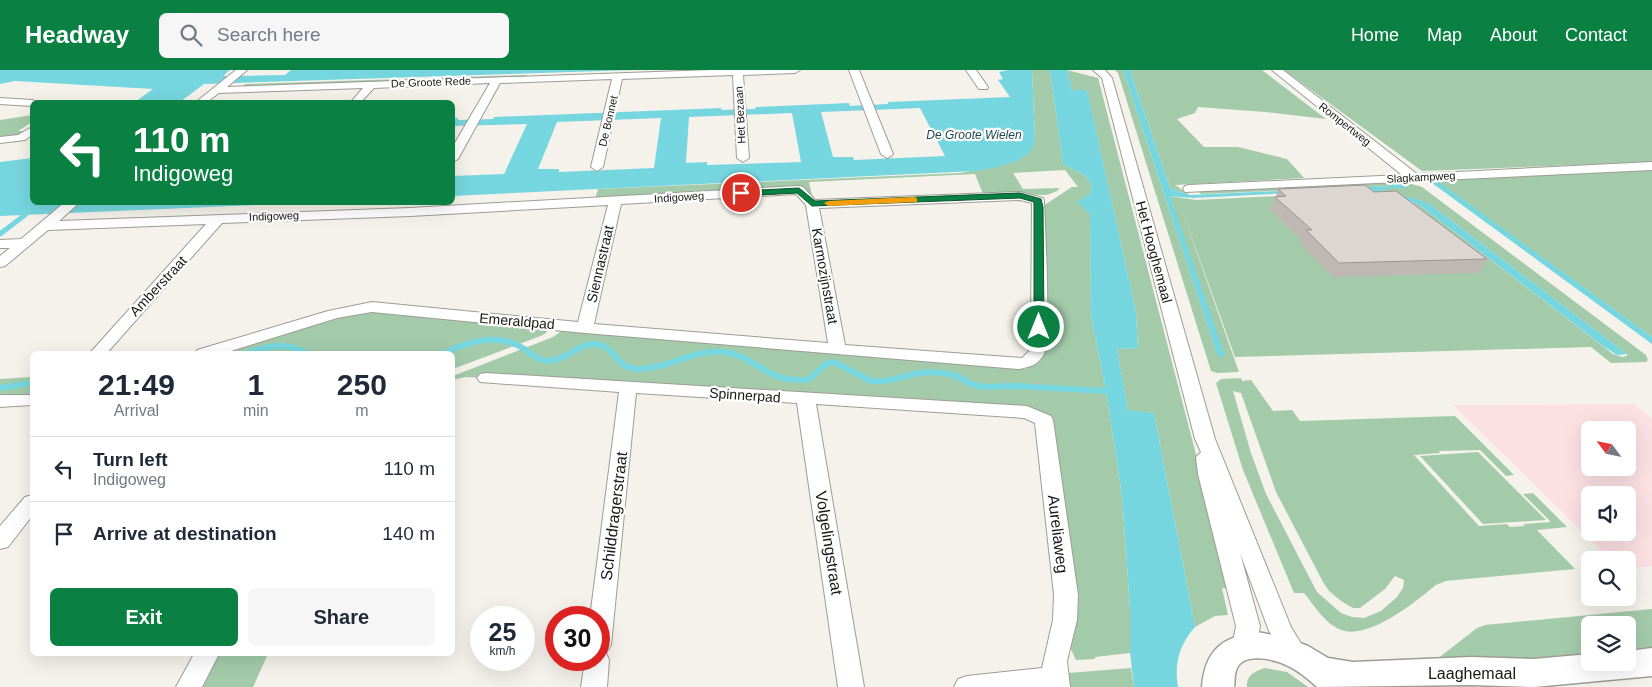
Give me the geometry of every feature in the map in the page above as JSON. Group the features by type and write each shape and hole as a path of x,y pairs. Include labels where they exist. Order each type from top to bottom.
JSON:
{"street":[{"name":"De Groote Rede","path":"221,87 246,89 497,80 546,74 618,76 794,70"},
{"path":"854,70 887,154"},
{"path":"971,70 983,87"},
{"name":"Het Hooghemaal","path":"1098,70 1107,76 1205,439 1280,631 1317,671"},
{"name":"Rompertweg","path":"1277,70 1413,177"},
{"name":"Het Bezaan","path":"738,71 742,158"},
{"path":"204,100 239,73"},
{"name":"De Bonnet","path":"597,167 618,76"},
{"path":"455,155 497,80"},
{"path":"358,100 372,84"},
{"path":"232,100 246,89"},
{"path":"0,101 30,104"},
{"path":"0,140 20,138 30,131"},
{"name":"Slagkampweg","path":"1189,189 1652,166"},
{"name":"Indigoweg","path":"46,226 410,212 799,190 812,204"},
{"path":"812,204 1020,196 1038,201 1039,327 1037,352 1034,358 1019,364 837,349"},
{"name":"Siennastraat","path":"585,328 615,201"},
{"name":"Karmozijnstraat","path":"812,204 837,349"},
{"path":"0,264 71,205"},
{"name":"Amberstraat","path":"99,351 219,218"},
{"path":"0,244 26,243"},
{"name":"Emeraldpad","path":"213,351 334,314 372,307 585,328 837,349"},
{"name":"Spinnerpad","path":"486,378 806,400 1005,411"},
{"name":"Schilddragerstraat","path":"603,606 628,387"},
{"path":"0,401 30,400"},
{"name":"Volgelingstraat","path":"806,400 851,687"},
{"name":"Aureliaweg","path":"1005,411 1027,412 1044,420 1066,595 1065,618 1056,650 1055,683"},
{"name":"Het Hooghemaal","path":"1205,439 1208,474 1248,626 1244,647"},
{"path":"0,541 30,504"},
{"name":"Laaghemaal","path":"1244,647 1259,645 1278,648 1317,671 1353,676 1471,671 1534,673 1652,662"},
{"path":"1218,687 1217,674 1222,662 1230,653 1244,647"},
{"path":"189,687 206,656"},
{"path":"594,687 596,671"},
{"name":"Laaghemaal","path":"1484,687 1534,673"},
{"path":"967,687 1055,683"}],"shaded area":[{"path":"1634,404 1652,418 1652,566 1636,567 1636,551 1602,551 1592,541 1636,541 1636,486 1581,486 1581,531 1453,405"}],"green space":[{"path":"1032,70 1050,70 1063,164 1086,176 1092,186 1089,194 1084,198 1086,208 1090,214 1091,316 1106,391 1122,496 1130,608 1130,653 1076,660 1068,643 1045,418 483,378 465,377 455,380 455,375 553,337 559,333 561,328 1025,369 1037,364 1043,357 1043,206 1072,187 1078,187 1065,170 1013,173 1023,189 1060,188 1047,195 983,194 975,174 809,182 812,195 805,191 595,199 598,189 960,173 1003,165 1021,158 1035,141"},
{"path":"1067,70 1098,78 1231,589 1222,588 1228,615 1215,616 1195,627 1154,413 1128,411 1117,348 1138,349 1136,312 1087,91 1072,90"},
{"path":"1115,70 1123,70 1218,357 1170,196 1196,200 1361,192 1415,203 1613,354 1622,357 1627,356 1627,354 1431,205 1380,191 1390,188 1408,188 1402,184 1393,186 1201,194 1199,192 1203,190 1401,181 1422,187 1646,355 1648,360 1646,362 1611,363 1591,347 1235,357 1179,202 1239,372 1217,373 1211,371 1118,73"},
{"path":"1130,70 1262,70 1326,119 1198,107 1195,113 1177,119 1204,147 1238,147 1287,159 1304,178 1175,185 1190,195 1170,188"},
{"path":"1284,70 1652,70 1652,162 1422,171"},
{"path":"527,75 526,77 242,87 245,84"},
{"path":"30,115 30,123 18,131 27,131 21,135 0,139 0,120"},
{"path":"1652,168 1652,337 1435,180"},
{"path":"377,312 550,327 545,334 455,368 455,351 225,351 347,316"},
{"path":"30,377 30,397 0,398 0,379"},
{"path":"1241,378 1242,381 1251,380 1273,411 1292,410 1300,421 1455,416 1514,475 1506,476 1480,450 1439,451 1440,453 1414,455 1479,526 1507,524 1510,527 1551,522 1523,494 1533,493 1567,527 1537,530 1575,569 1446,581 1436,585 1402,611 1374,627 1360,631 1347,631 1335,627 1322,616 1304,593 1294,593 1243,470 1216,383 1221,379","holes":["1233,391 1241,393 1276,492 1329,591 1353,608 1360,608 1385,589 1395,576 1404,580 1403,588 1397,597 1381,611 1364,618 1352,617 1341,613 1317,592 1266,494 1251,453"]},
{"path":"1478,452 1546,520 1483,524 1420,456"},
{"path":"1652,609 1652,647 1636,648 1636,616 1581,616 1581,654 1523,659 1432,663 1477,628 1485,625"},
{"path":"214,656 267,656 253,687 202,687 200,682"},
{"path":"1131,668 1134,687 1070,687 1068,673"},
{"path":"1265,668 1287,672 1308,687 1247,687 1248,679 1255,672"}],"water":[{"path":"0,70 230,70 225,76 285,75 291,70 634,70 204,84 183,100 138,100 153,89 15,81 0,84"},
{"name":"De Groote Wielen","path":"1032,70 1035,141 1032,150 1026,156 1012,163 997,167 975,171 455,196 455,176 504,174 527,124 455,126 455,118 458,118 458,120 493,119 494,117 722,108 721,110 755,109 756,107 849,103 850,106 888,104 888,102 1010,97 998,80 1003,79 999,72","holes":["920,108 945,156 854,160 853,157 833,157 821,112","792,113 801,162 707,165 707,162 686,163 689,117","661,118 654,168 559,172 559,169 538,169 557,122"]},
{"path":"1050,70 1067,70 1072,90 1087,90 1136,312 1138,349 1117,348 1128,410 1154,413 1195,627 1185,641 1179,655 1177,663 1178,687 1134,687 1130,653 1130,608 1122,496 1106,391 1091,316 1090,214 1077,202 1089,194 1092,186 1086,176 1063,164"},
{"path":"1123,70 1130,70 1170,188 1190,195 1402,184 1408,188 1391,188 1381,191 1420,200 1431,205 1627,354 1617,355 1603,346 1415,203 1351,190 1193,198 1170,196 1225,356 1218,357"},
{"path":"30,158 30,205 258,205 0,216 0,162"},
{"path":"1439,182 1652,337 1652,344 1432,183"}],"building":[{"path":"1365,185 1374,192 1396,191 1487,259 1339,263 1306,230 1312,230 1275,197 1286,196 1278,189"}],"waterway":[{"path":"0,234 25,215"},
{"path":"448,351 470,343 501,340 521,347 537,358 548,361 562,358 581,347 594,344 606,347 625,366 638,369 661,366 695,355 718,352 736,355 774,375 791,379 808,380 826,364 834,362 871,381 886,381 919,373 934,372 954,375 971,384 983,387 1014,386 1106,391"},
{"path":"254,351 276,346 292,347 302,351"},
{"path":"0,388 30,383"}],"slow traffic":[{"path":"828,203 914,200"}],"route":[{"path":"741,193 799,190 812,204 1020,196 1038,201 1039,327"}]}
